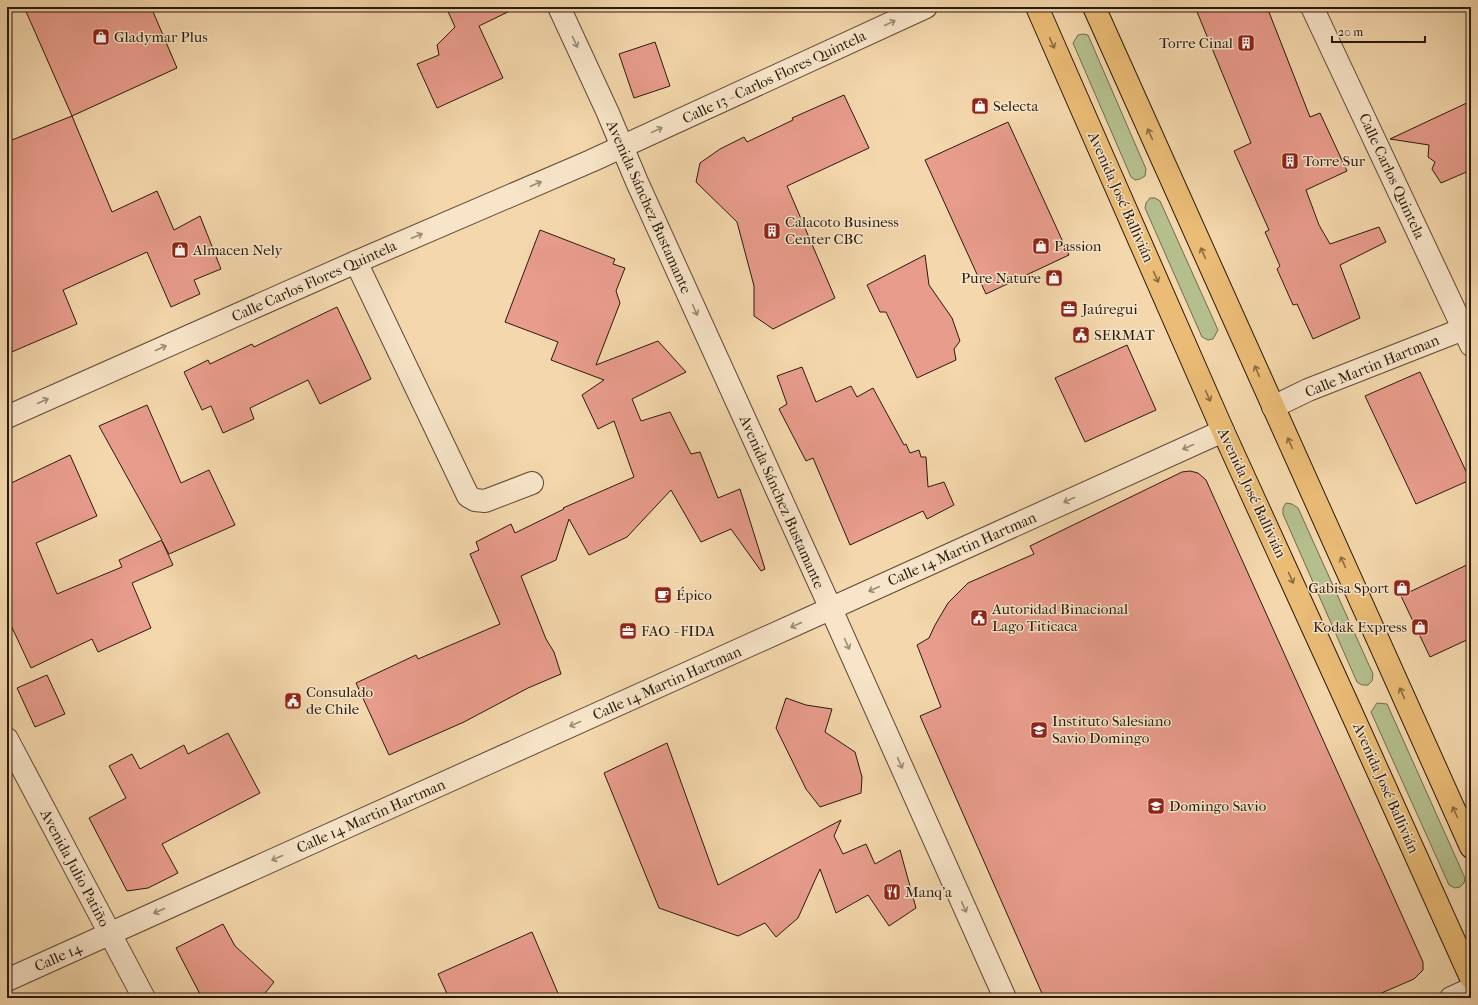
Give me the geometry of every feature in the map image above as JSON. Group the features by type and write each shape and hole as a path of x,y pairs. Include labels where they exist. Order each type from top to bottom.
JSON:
{"main road":[{"name":"Avenida José Ballivián","path":"1037,7 1223,430 1342,690 1471,978"},
{"path":"1094,7 1471,847"}],"street":[{"name":"Avenida Sánchez Bustamante","path":"559,7 1005,998"},
{"name":"Calle 13 - Carlos Flores Quintela","path":"622,147 926,7"},
{"name":"Calle Carlos Quintela","path":"1312,7 1469,334"},
{"name":"Calle Carlos Flores Quintela","path":"7,417 356,262 622,147"},
{"path":"356,262 468,496 475,500 485,500 532,483"},
{"name":"Calle Martin Hartman","path":"1273,407 1308,390 1469,334"},
{"name":"Calle 14 Martin Hartman","path":"109,934 831,609 1223,430"},
{"name":"Avenida Julio Patiño","path":"7,739 144,998"},
{"name":"Calle 14","path":"7,980 109,934"},
{"path":"1451,998 1471,989"}],"green space":[{"path":"1078,35 1088,35 1146,169 1145,176 1140,179 1135,180 1131,177 1073,43"},
{"path":"1150,198 1155,198 1160,201 1218,330 1213,339 1208,340 1202,337 1145,208 1146,203"},
{"path":"1286,503 1292,504 1298,508 1373,674 1372,681 1368,685 1362,685 1357,682 1283,514 1283,508"},
{"path":"1377,703 1387,704 1465,878 1464,883 1460,887 1455,888 1449,885 1371,712"}],"building":[{"name":"Gladymar Plus","path":"24,7 151,7 177,68 72,116"},
{"path":"446,7 518,7 479,26 503,78 437,108 417,64 439,55 437,45 455,27"},
{"path":"1195,7 1267,7 1310,117 1320,113 1347,171 1306,190 1319,225 1330,244 1379,227 1386,242 1340,265 1360,318 1313,339 1297,304 1293,305 1277,269 1280,266 1265,232 1269,230 1234,151 1251,143"},
{"path":"655,42 670,86 634,98 619,54"},
{"name":"Calacoto Business Center CBC","path":"844,95 869,148 787,186 835,298 773,329 754,316 754,286 737,222 696,182 700,163 720,149 744,137 747,142 793,120 792,118"},
{"path":"1471,101 1471,170 1441,183 1432,169 1435,162 1428,157 1429,145 1390,139"},
{"path":"72,116 112,212 157,191 174,230 200,216 221,269 194,280 200,294 171,307 147,252 63,290 77,324 7,354 7,142"},
{"path":"1008,122 1069,255 986,294 925,160"},
{"path":"540,230 615,259 613,264 625,268 616,291 620,303 596,365 658,341 686,372 632,399 641,421 670,412 691,454 700,452 718,498 740,489 765,569 761,571 731,529 701,542 671,490 627,537 589,555 569,519 556,560 521,576 546,639 554,652 561,674 528,688 464,722 389,755 356,683 416,655 418,659 500,624 470,554 479,550 476,542 511,524 515,533 564,509 563,508 634,477 614,421 598,429 582,395 604,380 551,360 558,342 505,322"},
{"path":"925,255 929,285 952,318 960,341 954,349 956,360 917,378 886,312 880,312 867,285"},
{"path":"337,307 371,379 320,404 308,380 250,408 254,419 223,433 211,406 202,410 184,372 208,360 210,364 252,344 254,347"},
{"path":"1127,345 1156,410 1085,442 1055,378"},
{"path":"802,367 816,402 851,386 857,397 873,388 904,445 906,444 910,453 919,450 921,457 926,457 928,487 944,482 954,505 927,519 923,511 850,545 813,458 806,461 779,409 787,404 777,376"},
{"path":"1420,372 1470,480 1416,504 1365,396"},
{"path":"147,405 181,483 209,470 235,525 169,554 162,541 173,565 132,583 151,628 98,652 92,639 31,668 7,617 7,485 70,455 97,516 36,543 57,594 122,567 119,560 162,540 99,426"},
{"name":"Domingo Savio","path":"1190,471 1198,473 1206,480 1423,962 1423,970 1414,979 1370,998 1044,998 920,716 941,707 917,645 929,638 948,603 968,583 1034,554 1030,546 1182,472"},
{"path":"1471,563 1471,638 1430,657 1401,596"},
{"path":"47,675 65,714 35,727 17,688"},
{"path":"786,698 806,705 832,709 825,732 855,752 862,777 861,793 820,807 806,789 776,728"},
{"path":"228,733 260,793 162,844 178,873 148,888 127,891 89,818 126,798 109,766 132,754 140,769 184,745 188,754"},
{"path":"667,743 718,885 841,820 834,836 843,854 866,844 875,864 900,850 916,908 889,926 868,895 836,913 820,869 798,918 776,937 765,923 738,936 659,908 604,773"},
{"path":"223,924 235,946 274,982 261,998 202,998 176,948"},
{"path":"532,932 560,998 449,998 438,974"}],"place":[{"name":"Gladymar Plus","path":"101,37"},
{"name":"Torre Cinal","path":"1246,43"},
{"name":"Selecta","path":"980,106"},
{"name":"Torre Sur","path":"1290,161"},
{"name":"Calacoto Business Center CBC","path":"772,231"},
{"name":"Passion","path":"1041,246"},
{"name":"Almacen Nely","path":"180,250"},
{"name":"Pure Nature","path":"1054,278"},
{"name":"Jaúregui","path":"1069,309"},
{"name":"SERMAT","path":"1081,335"},
{"name":"Gabisa Sport","path":"1402,588"},
{"name":"Épico","path":"663,595"},
{"name":"Autoridad Binacional Lago Titicaca","path":"979,618"},
{"name":"Kodak Express","path":"1420,627"},
{"name":"FAO - FIDA","path":"628,631"},
{"name":"Consulado de Chile","path":"293,701"},
{"name":"Instituto Salesiano Savio Domingo","path":"1039,730"},
{"name":"Domingo Savio","path":"1156,806"},
{"name":"Manq'a","path":"892,892"}]}
